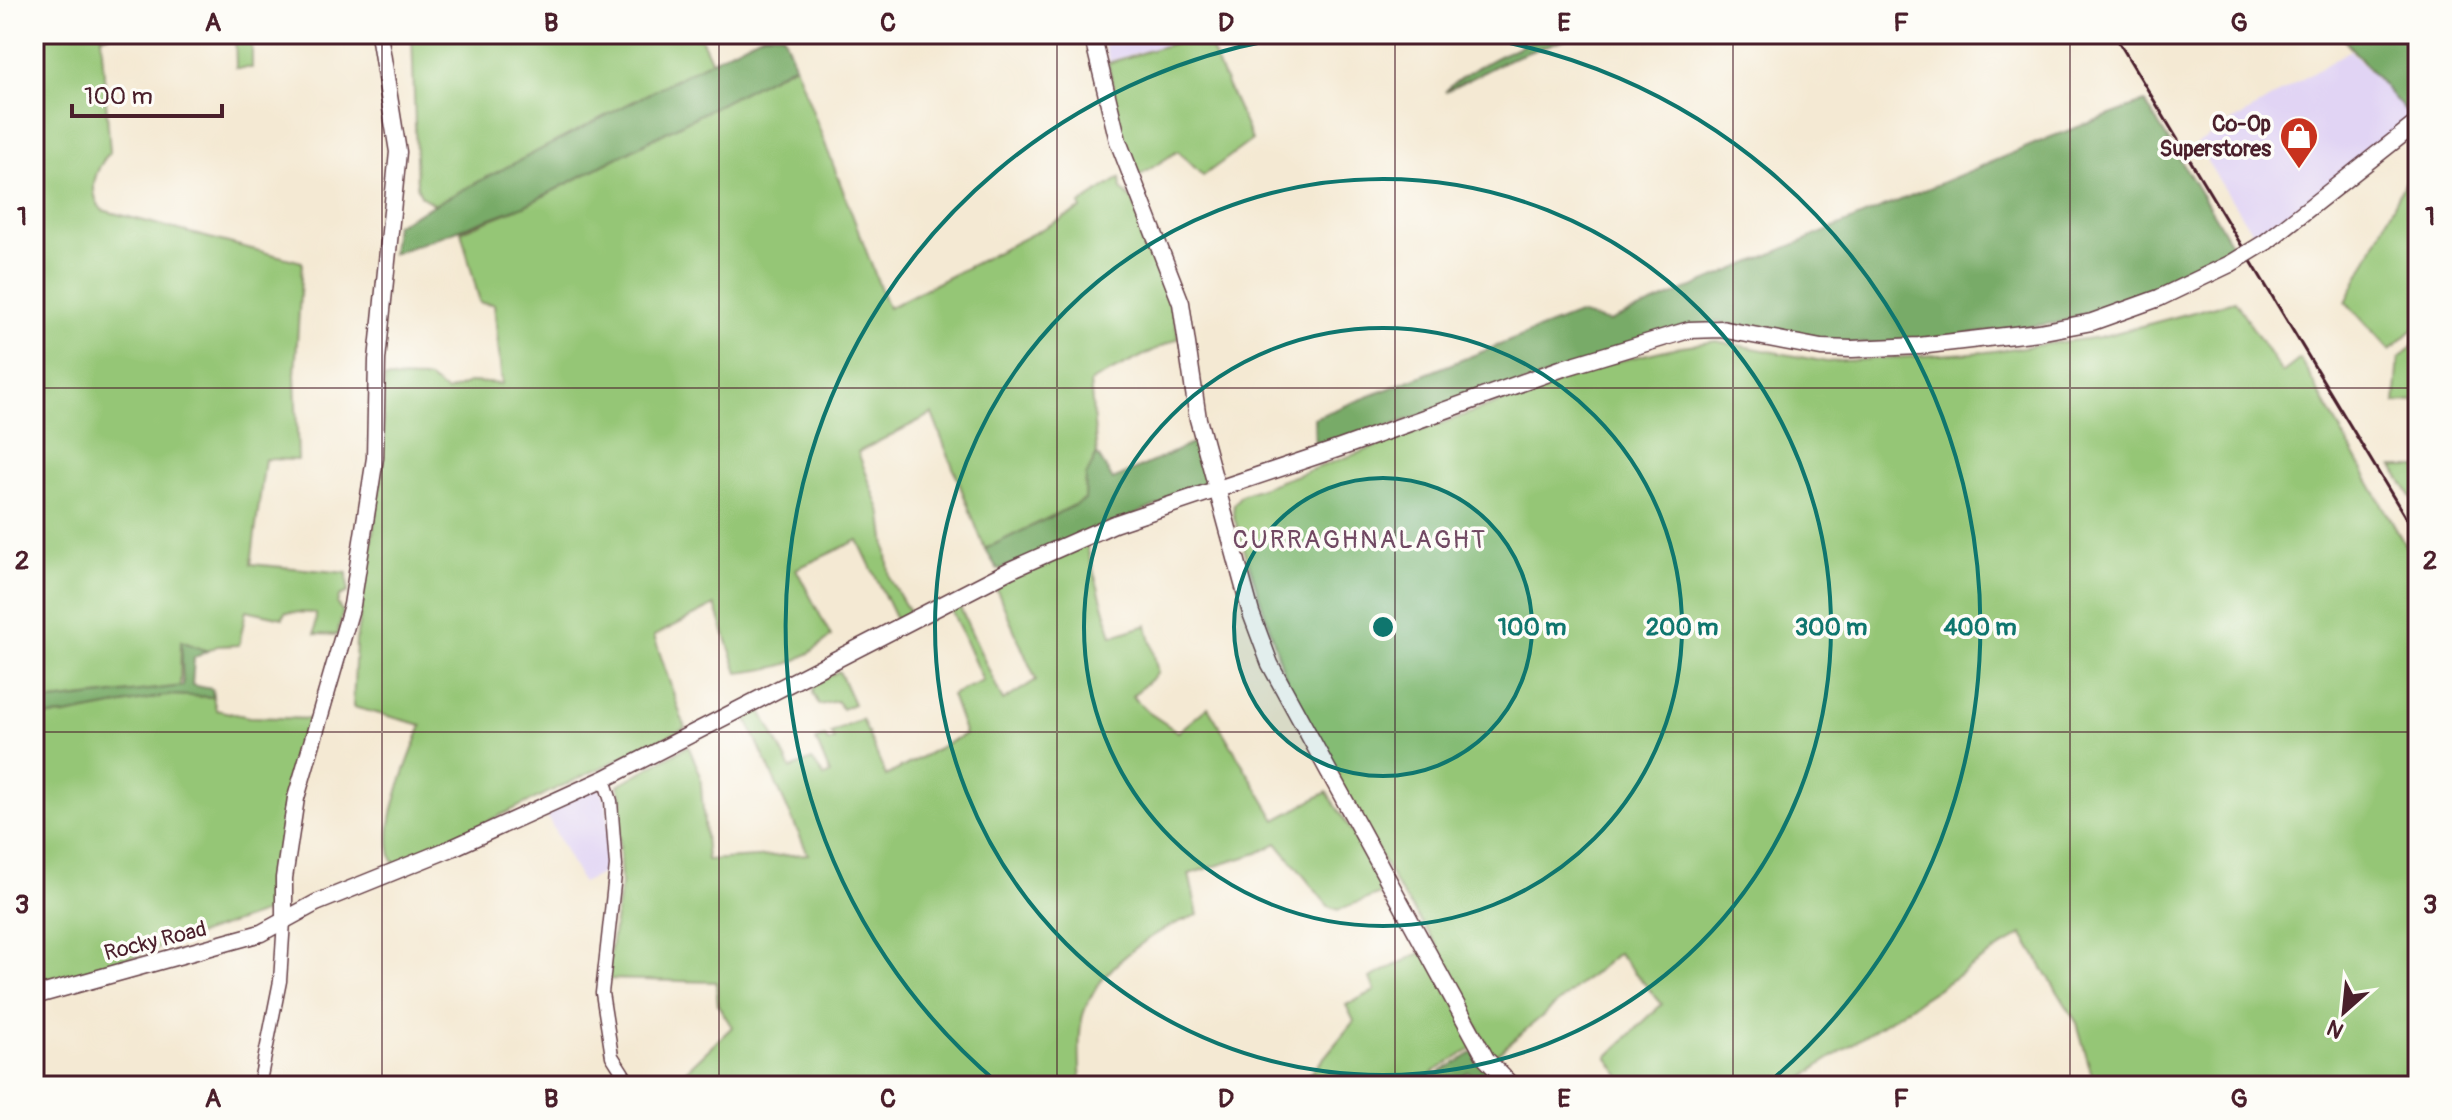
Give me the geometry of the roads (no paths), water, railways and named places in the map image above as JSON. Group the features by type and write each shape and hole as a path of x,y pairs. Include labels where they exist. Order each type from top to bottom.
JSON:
{"street":[{"path":"259,1086 279,988 284,878 296,798 352,605 375,458 377,360 398,152 379,34"},
{"path":"1092,34 1118,141 1181,303 1198,419 1251,613 1270,664 1293,712 1486,1059 1512,1086"},
{"name":"Rocky Road","path":"34,996 227,944 284,921 316,903 452,848 693,736 1010,570 1114,524 1563,368 1689,330 1721,329 1821,348 1919,346 2039,332 2092,322 2159,298 2230,264 2266,242 2418,122"},
{"path":"604,779 611,801 616,866 602,993 612,1056 631,1086"}],"railway":[{"path":"2114,34 2418,538"}],"place":[{"name":"Co-Op Superstores","path":"2299,170"}],"district":[{"name":"CURRAGHNALAGHT","path":"1360,539"}]}
